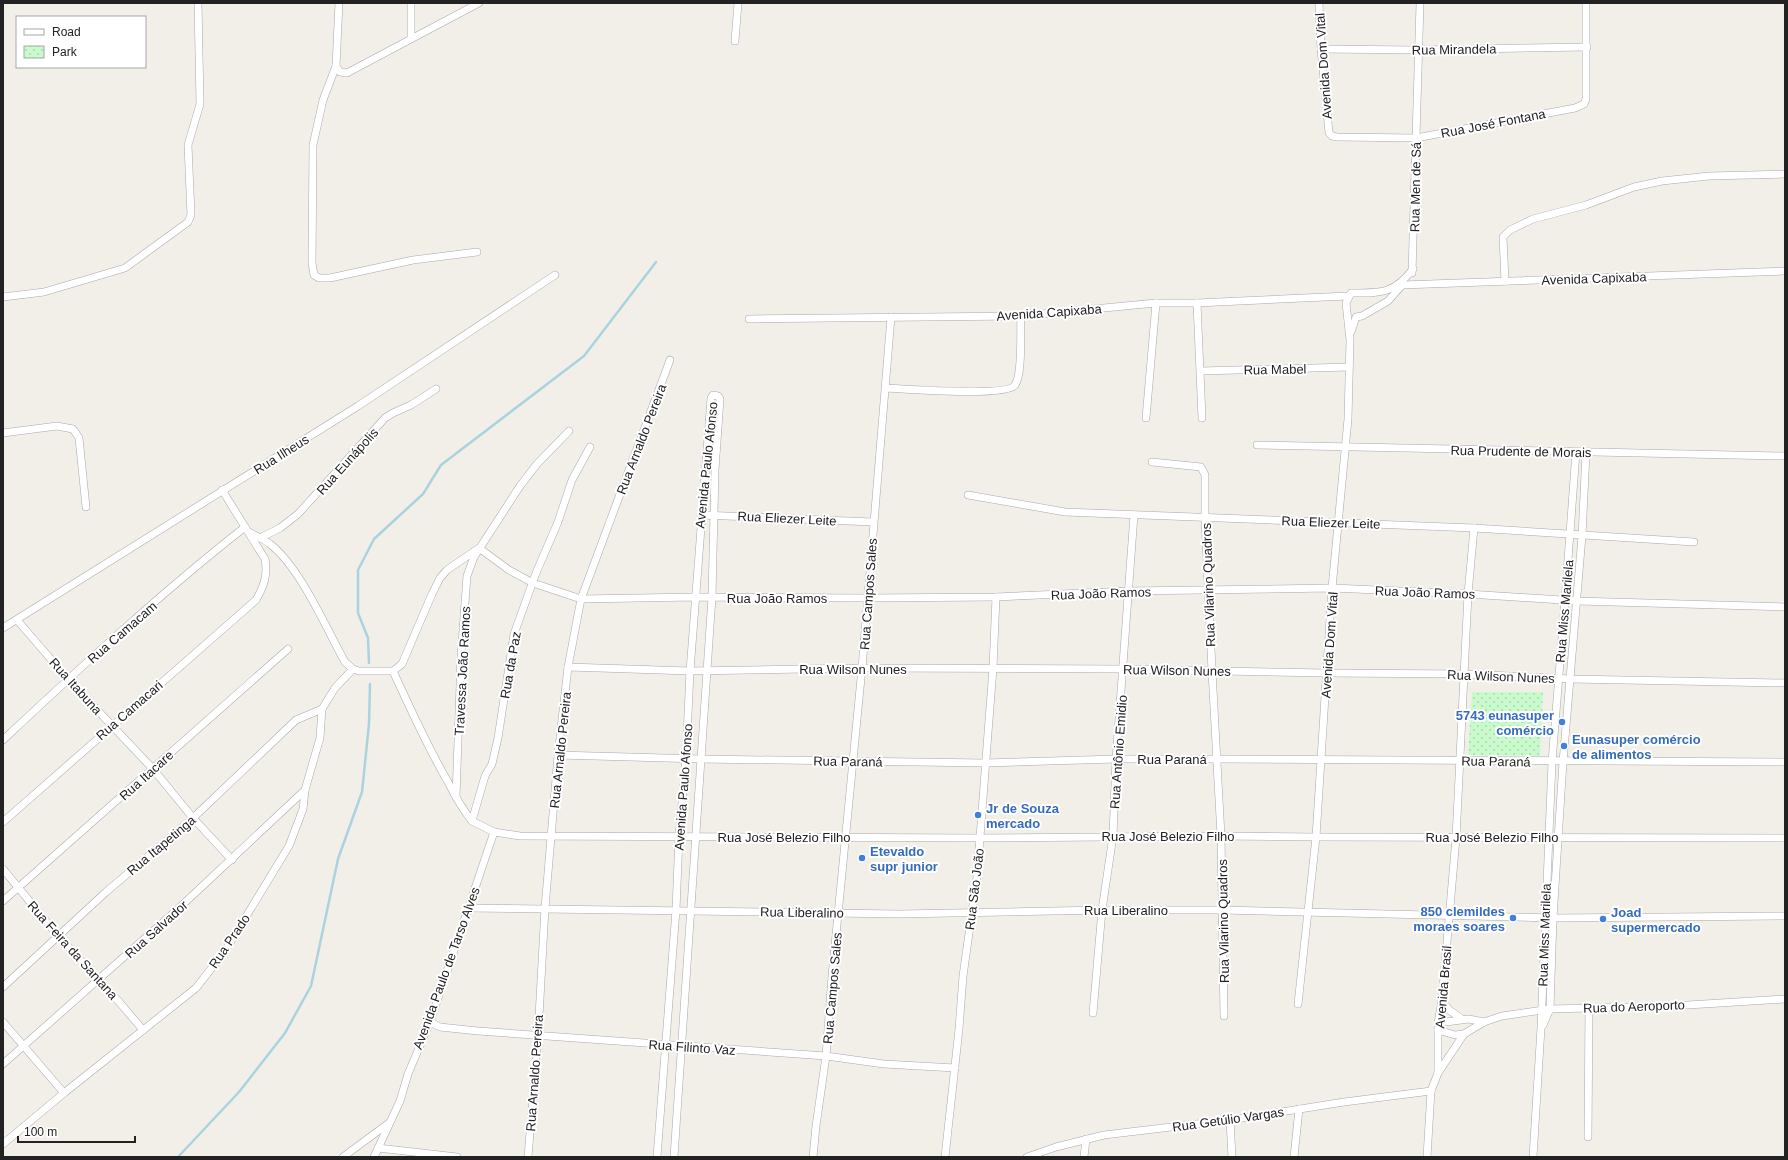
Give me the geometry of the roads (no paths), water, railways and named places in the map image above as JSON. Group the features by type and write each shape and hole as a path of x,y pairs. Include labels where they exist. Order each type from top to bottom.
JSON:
{"street":[{"path":"3,297 44,292 125,268 188,222 191,216 188,145 200,104 198,3"},
{"path":"339,3 336,66 323,100 313,145 312,263 314,275 319,278 330,278 413,260 477,252"},
{"path":"412,3 412,39"},
{"path":"336,66 340,72 348,73 479,3"},
{"path":"735,41 738,3"},
{"name":"Avenida Dom Vital","path":"1319,3 1327,130"},
{"name":"Rua Men de Sá","path":"1413,269 1420,3"},
{"path":"1586,3 1587,47"},
{"name":"Rua Mirandela","path":"1321,49 1418,50 1587,47"},
{"name":"Rua José Fontana","path":"1327,130 1332,136 1337,137 1416,138 1579,107 1584,104 1586,99 1587,47"},
{"path":"1505,281 1502,237 1510,230 1533,219 1586,205 1634,187 1662,181 1710,176 1785,174"},
{"path":"1350,340 1356,316 1362,316 1388,301 1411,276 1413,269"},
{"path":"1348,296 1351,293 1385,292 1393,289 1406,278 1413,269"},
{"name":"Avenida Capixaba","path":"1402,285 1785,271"},
{"name":"Rua Ilheus","path":"3,628 358,406 555,275"},
{"name":"Avenida Dom Vital","path":"1298,1004 1316,837 1332,588 1345,447 1350,340 1346,302 1348,296"},
{"name":"Avenida Capixaba","path":"749,319 1021,316 1156,303 1197,303 1348,296"},
{"path":"1146,418 1156,303"},
{"path":"1197,303 1202,418"},
{"path":"886,388 939,391 993,391 1011,389 1016,385 1020,373 1021,316"},
{"name":"Rua Campos Sales","path":"814,1157 816,1126 826,1056 838,912 862,668 891,317"},
{"name":"Rua Arnaldo Pereira","path":"528,1157 538,1036 545,908 558,755 568,667 581,598 670,360"},
{"name":"Rua Mabel","path":"1201,371 1349,368"},
{"name":"Rua Eunápolis","path":"260,538 280,528 298,514 385,418 393,412 411,405 436,389"},
{"name":"Avenida Paulo Afonso","path":"657,1157 676,910 679,836 686,758 690,670 701,514 711,398 713,396 718,396 720,399 714,515 712,597 674,1157"},
{"path":"3,433 58,426 67,427 77,432 79,438 86,507"},
{"path":"222,490 247,529 270,543 285,558 309,596 345,662 353,669 359,671 393,671 402,664 440,578 447,570 479,548 520,486 537,464 569,431"},
{"name":"Rua Prudente de Morais","path":"1257,445 1785,456"},
{"name":"Rua da Paz","path":"472,821 485,776 492,764 498,738 514,634 558,522 572,480 590,447"},
{"name":"Rua Miss Marilela","path":"1533,1157 1541,1028 1544,918 1552,762 1576,452"},
{"name":"Rua Miss Marilela","path":"1550,1009 1553,918 1563,762 1582,536 1586,452"},
{"name":"Rua Vilarino Quadros","path":"1152,462 1201,467 1205,475 1208,591 1221,836 1224,1016"},
{"name":"Rua Eliezer Leite","path":"968,495 1065,512 1474,528 1694,542"},
{"name":"Rua Eliezer Leite","path":"701,514 873,522"},
{"name":"Rua Antônio Emidio","path":"1093,1013 1102,910 1113,836 1116,759 1124,669 1134,515"},
{"name":"Avenida Brasil","path":"1427,1157 1431,1091 1438,1073 1438,1027 1442,1000 1456,838 1468,594 1474,528"},
{"name":"Rua Camacari","path":"3,822 111,725 256,600 264,587 267,571 265,559 247,529"},
{"name":"Rua Camacam","path":"3,740 68,679 214,551 247,529"},
{"name":"Rua João Ramos","path":"479,548 509,570 533,583 581,598 996,597 1129,591 1332,588 1468,594 1577,601 1785,607"},
{"name":"Travessa João Ramos","path":"456,797 461,657 467,576 479,548"},
{"name":"Rua São João","path":"945,1157 963,976 972,913 980,838 993,668 996,597"},
{"name":"Rua Itabuna","path":"17,620 68,679 153,769 193,818 232,860"},
{"name":"Rua Itacare","path":"3,901 288,650"},
{"name":"Rua Wilson Nunes","path":"568,667 690,670 862,668 1124,669 1465,674 1558,679 1785,683"},
{"name":"Rua Prado","path":"3,1144 64,1093 196,988 225,951 289,846 303,809 305,790 320,738 322,709 335,688 353,669"},
{"path":"393,671 421,732 461,807 472,821 494,832 520,836 551,835"},
{"name":"Rua Itapetinga","path":"3,987 59,937 106,892 193,818 296,720 322,709"},
{"name":"Rua Paraná","path":"558,755 701,759 985,763 1116,759 1785,762"},
{"name":"Rua Salvador","path":"3,1064 232,860 305,790"},
{"name":"Avenida Paulo de Tarso Alves","path":"374,1157 400,1101 408,1074 430,1022 494,832"},
{"name":"Rua José Belezio Filho","path":"551,835 980,838 1113,836 1785,838"},
{"name":"Rua Feira da Santana","path":"3,870 59,937 143,1030"},
{"name":"Rua Liberalino","path":"468,908 972,913 1102,910 1223,910 1449,917 1544,918 1785,916"},
{"name":"Rua do Aeroporto","path":"1484,1022 1507,1015 1550,1009 1672,1006 1785,999"},
{"path":"1442,1000 1449,1010 1462,1019"},
{"path":"1588,1007 1588,1137"},
{"path":"1541,1028 1550,1009"},
{"path":"1438,1027 1462,1019 1484,1022"},
{"path":"3,1022 64,1093"},
{"name":"Rua Filinto Vaz","path":"430,1022 440,1027 538,1036 826,1056 884,1064 955,1068"},
{"path":"1438,1073 1464,1034 1484,1022"},
{"path":"1438,1027 1451,1035 1464,1034"},
{"name":"Rua Getúlio Vargas","path":"1027,1157 1104,1134 1230,1120 1431,1091"},
{"path":"1294,1157 1298,1109"},
{"path":"1230,1120 1232,1157"},
{"path":"343,1157 389,1123"},
{"path":"1084,1157 1086,1139"},
{"path":"378,1148 458,1157"}],"waterway":[{"path":"369,663 368,638 358,613 358,570 374,539 423,494 441,465 584,356 656,262"},
{"path":"178,1157 239,1092 285,1033 311,986 338,859 362,792 369,724 370,684"}],"place":[{"name":"5743 eunasuper comércio","path":"1562,722"},
{"name":"Eunasuper comércio de alimentos","path":"1564,746"},
{"name":"Jr de Souza mercado","path":"978,815"},
{"name":"Etevaldo supr junior","path":"862,858"},
{"name":"850 clemildes moraes soares","path":"1513,918"},
{"name":"Joad supermercado","path":"1603,919"}]}
